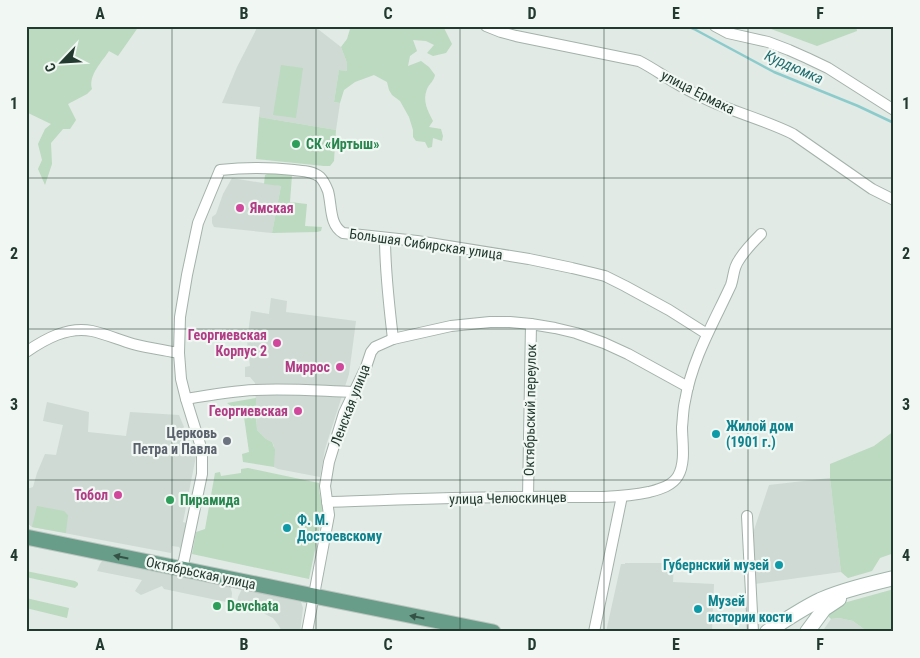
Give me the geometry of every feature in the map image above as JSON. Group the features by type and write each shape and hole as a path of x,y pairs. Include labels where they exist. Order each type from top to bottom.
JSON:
{"main road":[{"name":"Октябрьская улица","path":"26,537 493,632"},
{"path":"767,632 821,600 846,590 894,578"},
{"path":"807,632 830,604 874,583"}],"street":[{"name":"улица Ермака","path":"486,26 516,36 639,61 680,86 708,100 782,128 872,189 894,200"},
{"path":"715,26 728,33 768,42 807,58 828,68 894,110"},
{"name":"Большая Сибирская улица","path":"182,570 202,474 202,458 200,444 181,380 179,353 180,317 198,223 220,170 262,167 310,172 320,177 326,187 334,222 338,230 343,233 417,241 572,268 605,276 662,306 707,334"},
{"path":"688,387 707,334 732,282 733,271 743,253 761,234"},
{"path":"385,238 387,291 394,339"},
{"name":"Ленская улица","path":"307,632 328,523 328,502 325,486 329,462 344,412 366,367 371,352 378,345 394,339 451,326 510,322 531,324 576,333 604,342 688,387"},
{"name":"Октябрьский переулок","path":"528,497 531,324"},
{"path":"26,352 52,337 69,331 83,330 132,344 179,353"},
{"name":"улица Челюскинцев","path":"328,502 622,496 663,488 675,480 680,471 683,414 688,387"},
{"path":"186,399 254,390 282,389 353,392"},
{"path":"594,632 622,496"},
{"path":"747,516 753,632"}],"shaded area":[{"path":"258,26 314,26 341,47 347,63 347,71 339,70 334,102 340,103 336,130 259,117 260,107 222,103 237,67"},
{"path":"232,178 281,186 272,233 214,227 212,217 216,214 223,194"},
{"path":"271,298 287,301 286,312 356,321 349,374 325,449 320,477 274,467 274,446 272,442 257,430 255,383 250,377 245,377 245,367 250,366 247,341 251,311 269,314"},
{"path":"47,402 89,412 88,432 126,436 130,412 179,415 196,456 183,522 186,523 181,550 179,547 172,546 171,553 32,527 26,522 27,489 33,487 45,454 56,455 63,425 43,421"},
{"path":"830,478 841,572 755,584 752,536 769,485"},
{"path":"102,561 230,586 232,593 231,603 164,589 162,586 141,595 135,591 142,580 97,571"},
{"path":"674,563 673,582 714,584 712,632 606,632 621,564"},
{"path":"242,589 301,602 303,608 300,632 282,632 273,618 261,612 261,610 237,604"},
{"path":"839,618 853,621 868,632 822,632 831,619"}],"green space":[{"path":"26,26 139,26 118,56 109,51 99,64 92,79 92,89 87,94 68,104 76,120 70,129 63,129 51,143 52,164 45,185 38,169 42,160 38,144 45,129 51,124 26,112"},
{"path":"348,26 443,26 452,44 446,53 433,56 427,53 434,45 426,41 413,40 417,51 410,56 408,66 421,61 435,75 427,89 425,102 433,121 429,127 441,129 442,141 433,138 432,147 428,148 425,142 416,141 413,137 409,117 400,101 392,95 387,82 374,75 355,82 344,90 340,103 334,102 339,70 347,71 347,63 341,47 347,39 350,29"},
{"path":"763,26 856,26 857,31 817,46"},
{"path":"281,65 303,68 296,118 273,115"},
{"name":"СК «Иртыш»","path":"259,117 336,130 334,161 330,166 324,166 256,159"},
{"path":"271,172 292,175 290,202 307,204 305,226 322,227 321,231 272,233 281,186 264,184 265,175"},
{"path":"256,398 256,414 237,417 232,407 227,403"},
{"path":"256,415 257,430 272,442 275,450 274,467 243,462 242,454 249,452 244,417"},
{"path":"894,431 894,553 880,558 872,571 848,578 841,572 830,464 874,446"},
{"path":"248,468 319,483 323,511 309,579 192,554 196,532 205,529 215,473 220,472 221,476 241,473 241,469"},
{"path":"37,506 64,511 68,515 66,533 32,527"},
{"path":"26,571 75,581 78,585 75,588 26,577"},
{"path":"894,589 894,630 868,632 853,621 839,618 831,619 827,615 840,604"},
{"path":"26,598 69,608 67,618 26,608"}],"waterway":[{"name":"Курдюмка","path":"687,26 774,72 858,106 894,123"}],"place":[{"name":"СК «Иртыш»","path":"296,144"},
{"name":"Ямская","path":"240,208"},
{"name":"Георгиевская Корпус 2","path":"277,343"},
{"name":"Миррос","path":"340,367"},
{"name":"Георгиевская","path":"298,411"},
{"name":"Жилой дом (1901 г.)","path":"716,434"},
{"name":"Церковь Петра и Павла","path":"227,441"},
{"name":"Тобол","path":"118,495"},
{"name":"Пирамида","path":"170,500"},
{"name":"Ф. М. Достоевскому","path":"287,528"},
{"name":"Губернский музей","path":"779,565"},
{"name":"Devchata","path":"217,606"},
{"name":"Музей истории кости","path":"698,609"}]}
